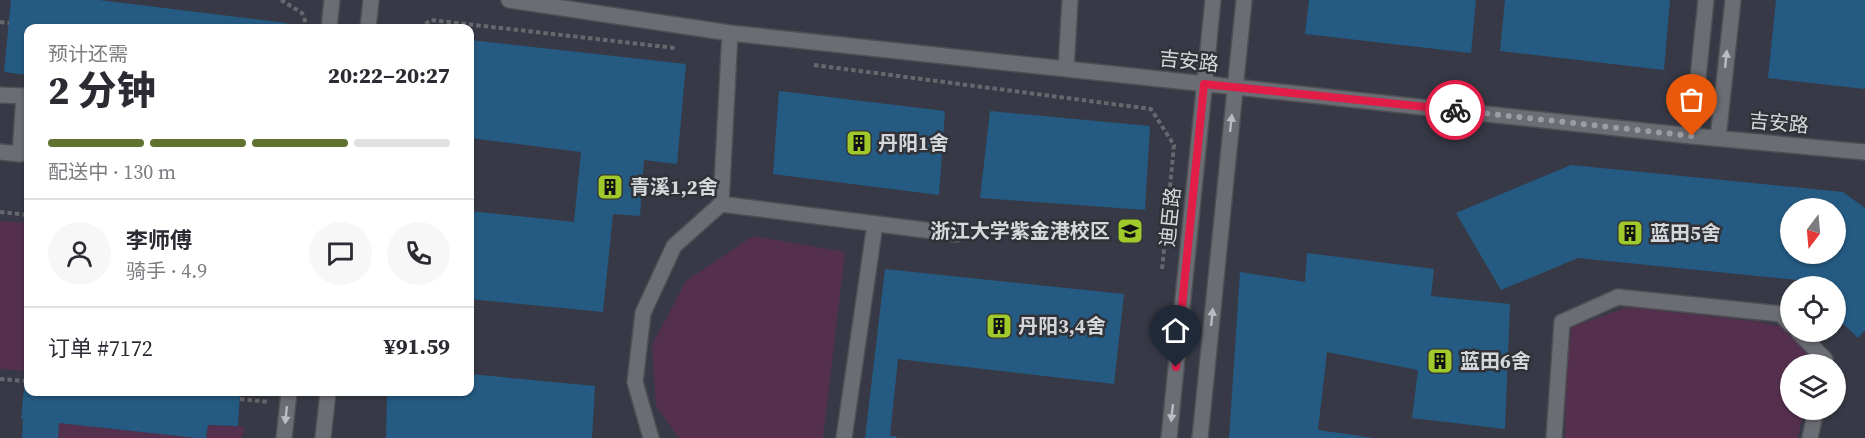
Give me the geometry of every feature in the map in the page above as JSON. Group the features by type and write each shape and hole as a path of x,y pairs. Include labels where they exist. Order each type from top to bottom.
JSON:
{"street":[{"path":"329,24 332,0"},
{"path":"368,24 371,0"},
{"name":"吉安路","path":"509,0 556,3 730,33 1692,136 1865,152"},
{"path":"1066,69 1070,0"},
{"name":"迪臣路","path":"1169,438 1213,0"},
{"path":"1200,438 1244,0"},
{"path":"1692,136 1706,0"},
{"path":"1718,138 1733,0"},
{"path":"651,438 634,382 643,313 674,246 721,204 730,33"},
{"path":"0,95 24,96 20,154 0,152"},
{"path":"721,204 956,234"},
{"path":"844,438 875,224"},
{"path":"1554,438 1562,322 1618,297 1780,314"},
{"path":"1808,342 1821,354"},
{"path":"284,438 289,396"},
{"path":"323,438 328,396"},
{"path":"1810,438 1814,420"}],"path":[{"path":"282,0 302,13 306,24"},
{"path":"0,21 9,22"},
{"path":"426,24 432,21 458,24"},
{"path":"474,26 685,50"},
{"path":"807,64 1150,109 1174,145 1162,274"},
{"path":"0,212 24,215"},
{"path":"0,379 24,381"},
{"path":"240,399 274,402"}],"shaded area":[{"name":"浙江大学紫金港校区","path":"0,0 1865,0 1865,438 0,438"},
{"path":"0,221 24,223 24,371 0,369"},
{"path":"753,236 845,252 823,438 679,438 656,406 652,345 686,281"},
{"path":"1628,307 1780,326 1780,342 1798,342 1806,354 1780,354 1780,420 1802,420 1798,438 1565,438 1567,356 1572,327"},
{"path":"59,423 197,438 58,438"},
{"path":"208,425 244,427 242,438 206,438"}],"building":[{"path":"11,0 99,0 287,23 24,24 24,74 4,72"},
{"path":"1309,0 1476,0 1471,53 1305,34"},
{"path":"1505,0 1670,0 1664,70 1500,51"},
{"path":"1776,0 1865,0 1865,89 1768,78"},
{"name":"青溪1,2舍","path":"474,40 686,64 677,164 644,160 640,216 613,214 603,312 474,299 474,211 574,222 581,152 474,139"},
{"name":"丹阳1舍","path":"779,91 945,111 939,195 773,174"},
{"path":"990,111 1150,126 1145,210 980,198"},
{"name":"蓝田5舍","path":"1571,165 1843,192 1865,208 1865,330 1858,338 1846,327 1846,276 1780,276 1780,278 1578,258 1501,290 1456,213"},
{"name":"蓝田6舍","path":"1307,253 1434,269 1431,296 1510,304 1505,429 1412,418 1418,370 1327,352 1318,430 1374,438 1229,438 1240,272 1305,282"},
{"name":"丹阳3,4舍","path":"885,269 1124,294 1114,384 898,359 890,436 897,436 896,438 865,438"},
{"path":"474,374 595,386 592,438 386,438 387,396 474,396"},
{"path":"24,389 24,396 240,396 238,426 208,425 206,438 59,423 58,438 22,438 23,419 21,419"}],"way so far":[{"path":"1455,110 1692,136"}],"place":[{"name":"丹阳1舍","path":"859,143"},
{"name":"青溪1,2舍","path":"610,187"},
{"name":"浙江大学紫金港校区","path":"1130,231"},
{"name":"蓝田5舍","path":"1630,233"},
{"name":"丹阳3,4舍","path":"999,326"},
{"name":"蓝田6舍","path":"1440,361"}],"route":[{"path":"1176,367 1204,84 1455,110"}]}
